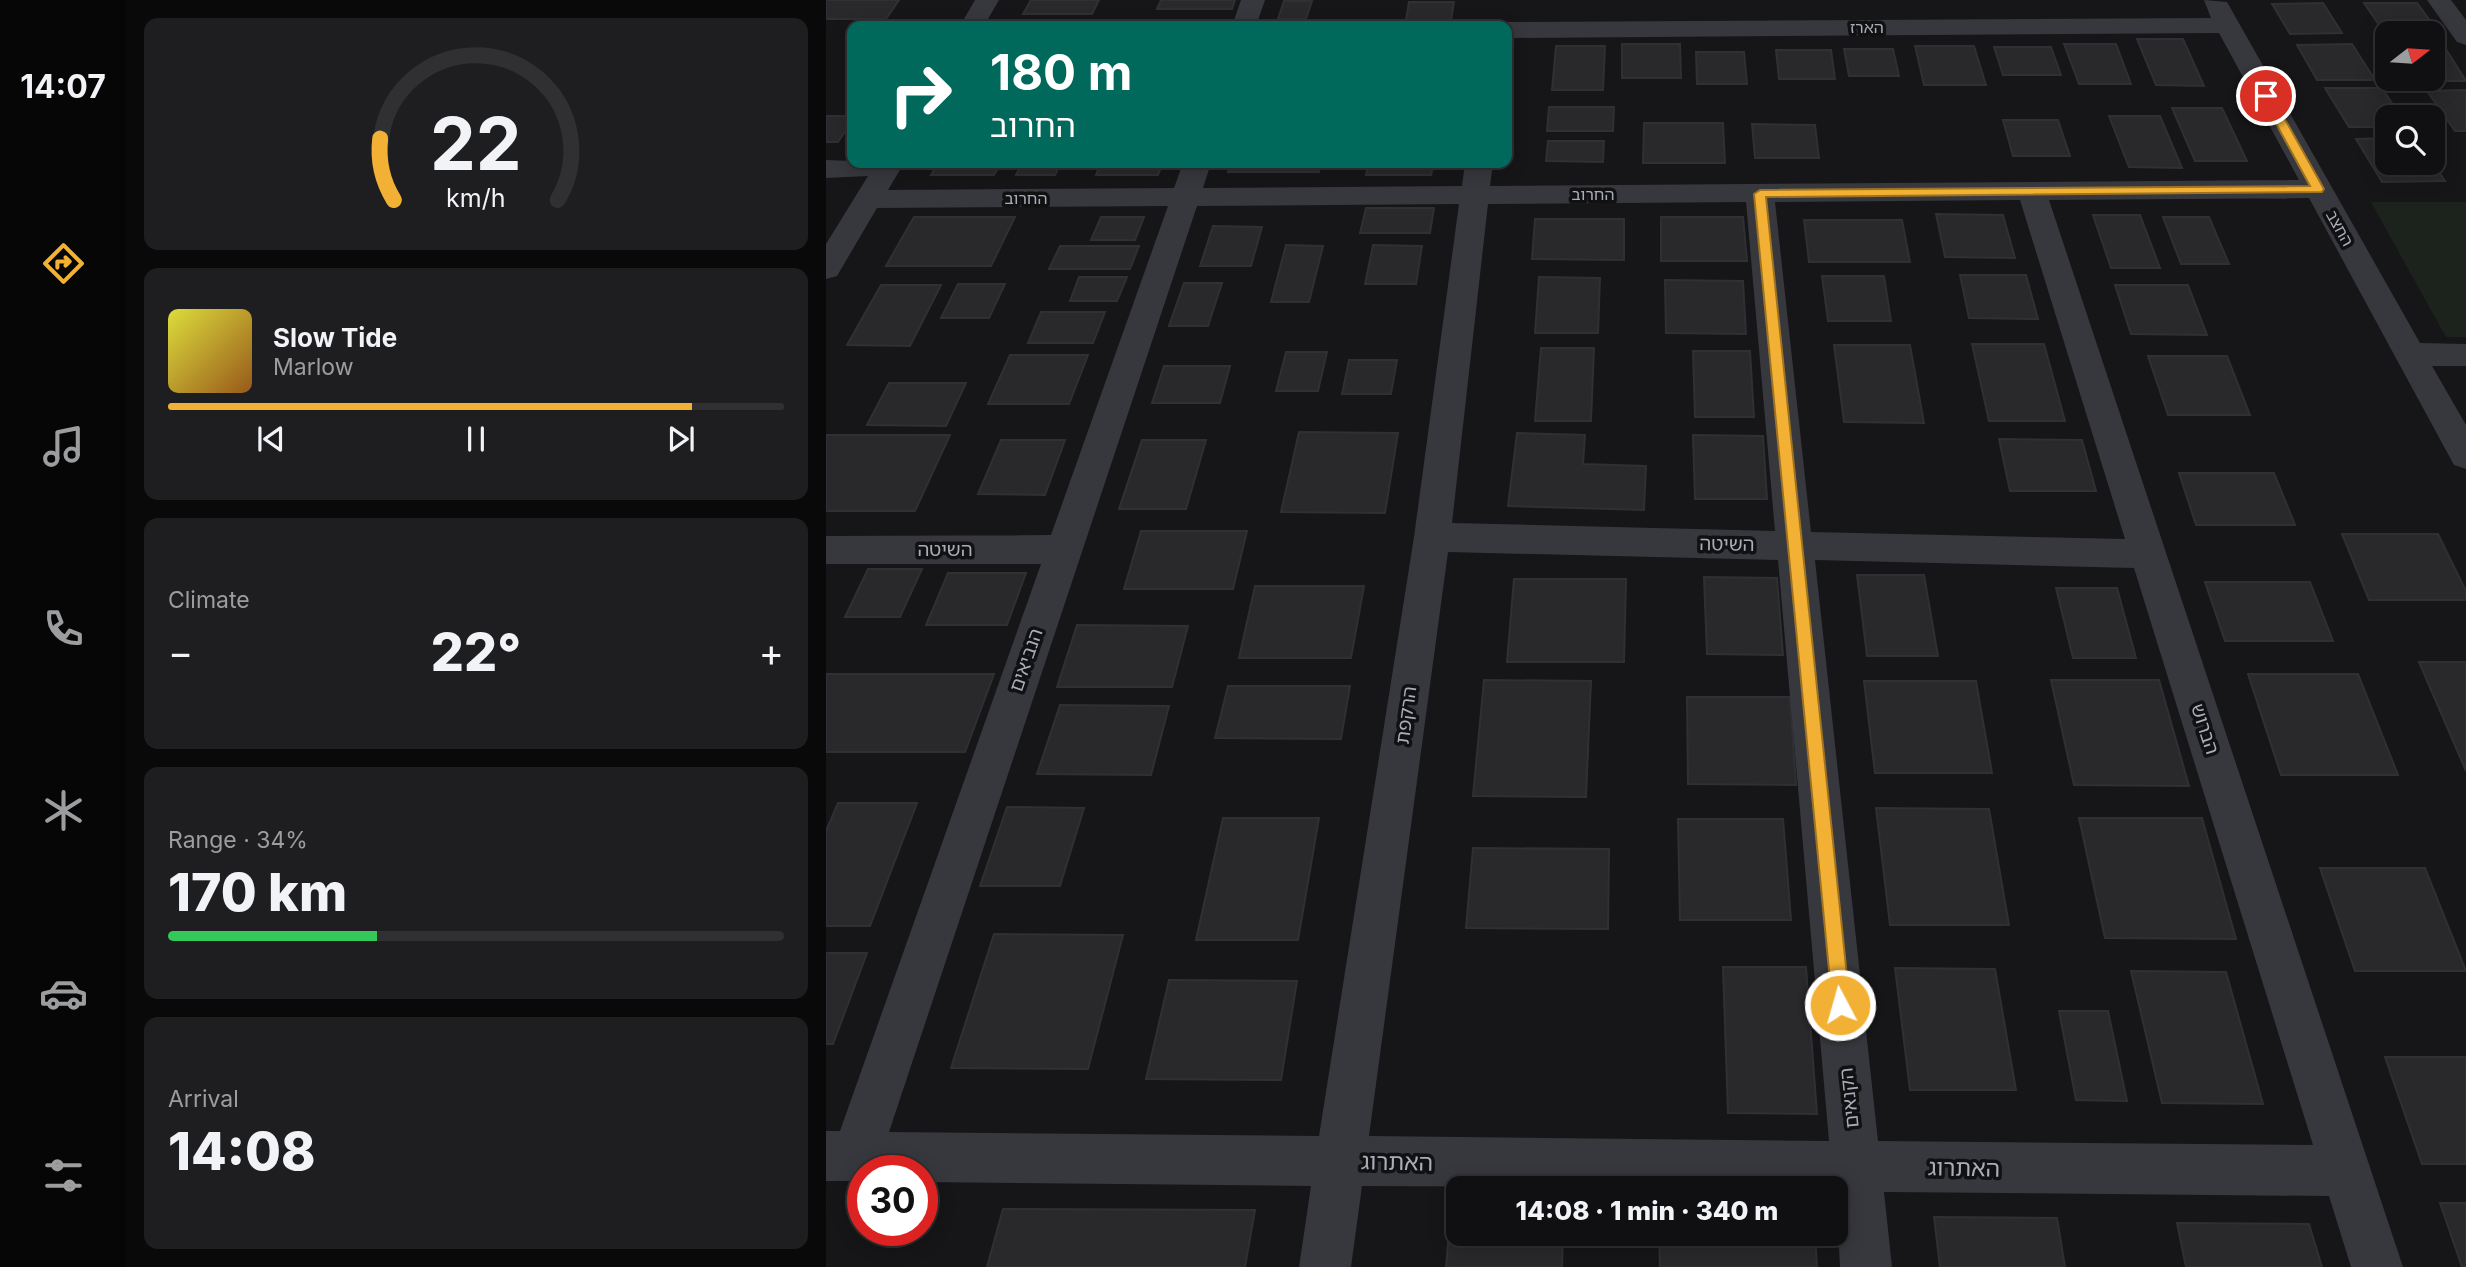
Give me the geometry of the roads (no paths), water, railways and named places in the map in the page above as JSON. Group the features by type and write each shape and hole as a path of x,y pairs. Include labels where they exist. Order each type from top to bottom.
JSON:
{"street":[{"path":"975,21 988,0"},
{"path":"1246,21 1253,0"},
{"path":"2440,0 2466,37"},
{"name":"הארז","path":"1512,23 2221,13"},
{"name":"החצב","path":"2221,13 2466,456"},
{"path":"826,169 847,168"},
{"path":"826,269 886,168"},
{"name":"החרוב","path":"868,199 1191,180 1477,178 1760,194 2318,189"},
{"name":"הרקפת","path":"1325,1267 1432,537 1477,178"},
{"name":"הנביאים","path":"841,1156 1064,549 1191,180"},
{"name":"הברוש","path":"2032,191 2377,1267"},
{"name":"הקנאים","path":"1760,194 1866,1267"},
{"path":"2410,354 2466,355"},
{"name":"השיטה","path":"1432,537 2148,554"},
{"name":"השיטה","path":"826,550 1064,549"},
{"name":"האתרוג","path":"841,1156 2346,1171"}]}
